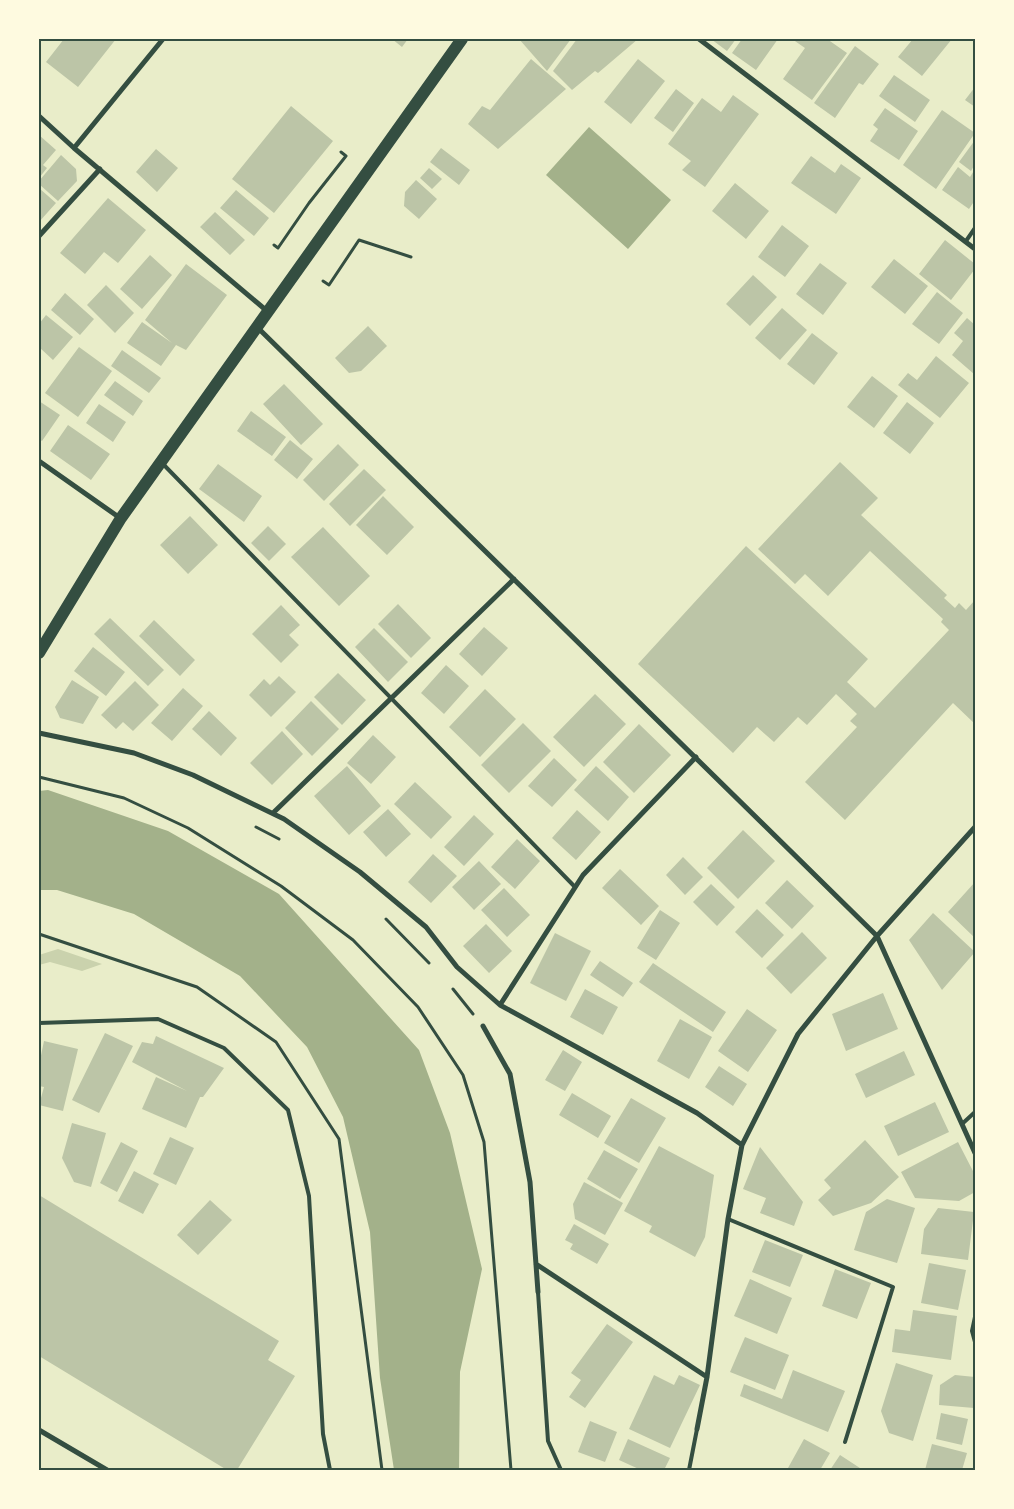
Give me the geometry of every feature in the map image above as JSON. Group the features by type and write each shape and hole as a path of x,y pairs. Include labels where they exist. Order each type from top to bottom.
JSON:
{"main road":[{"path":"39,653 122,518 462,39"}],"street":[{"path":"74,148 163,39"},
{"path":"698,39 975,249"},
{"path":"39,116 74,148 268,312"},
{"path":"39,236 100,169"},
{"path":"256,327 877,936 975,1153"},
{"path":"39,460 122,518"},
{"path":"273,814 514,579"},
{"path":"39,733 134,753 193,774 284,819 360,872 426,927 457,967 500,1005 697,1113 742,1144"},
{"path":"500,1005 583,875 696,757"},
{"path":"697,1429 708,1377 728,1218 742,1144 798,1034 877,936 975,827"},
{"path":"483,1026 510,1074 530,1182 538,1292"},
{"path":"536,1264 708,1377"},
{"path":"39,1430 107,1470"}],"lane":[{"path":"966,241 975,228"},
{"path":"161,462 575,887"},
{"path":"39,1023 158,1019 224,1048 288,1110 309,1196 322,1434 330,1470"},
{"path":"962,1124 975,1112"},
{"path":"728,1218 893,1287 845,1442"},
{"path":"538,1292 548,1440 561,1470"},
{"path":"975,1317 972,1331 975,1342"},
{"path":"688,1470 697,1429"}],"path":[{"path":"274,245 278,248 346,156 341,152"},
{"path":"322,281 329,285 359,240 411,257"},
{"path":"39,777 124,798 188,828 281,886 353,940 418,1007 463,1075 484,1142 511,1470"},
{"path":"252,825 287,844"},
{"path":"379,912 434,968"},
{"path":"447,982 483,1026"}],"shaded area":[{"path":"589,127 671,200 628,249 546,175"},
{"path":"48,790 168,831 279,894 419,1050 450,1133 482,1269 460,1372 459,1470 394,1470 380,1378 370,1232 343,1117 307,1047 240,976 134,914 57,890 39,890 39,791"},
{"path":"58,949 102,964 82,971 50,962 39,965 39,955"}],"building":[{"path":"64,39 116,39 78,87 46,62"},
{"path":"392,39 408,39 402,47"},
{"path":"519,39 571,39 547,71"},
{"path":"577,39 638,39 598,73 595,71 572,90 553,71"},
{"path":"711,39 736,39 727,51"},
{"path":"742,39 778,39 756,70 732,53"},
{"path":"792,39 827,39 847,53 812,100 783,79 805,48"},
{"path":"913,39 952,39 922,76 898,57"},
{"path":"855,46 879,64 863,85 859,83 835,118 814,103"},
{"path":"531,59 566,89 498,149 468,124 482,106 490,110"},
{"path":"638,59 665,81 631,124 604,102"},
{"path":"894,75 930,100 915,122 879,96"},
{"path":"975,87 975,107 965,100"},
{"path":"676,89 694,103 673,132 654,118"},
{"path":"733,95 759,114 705,187 682,170 691,161 668,144 702,98 721,112"},
{"path":"291,106 333,141 274,213 232,179"},
{"path":"885,108 918,131 899,160 870,141 878,129 873,125"},
{"path":"942,110 975,133 936,189 903,165"},
{"path":"39,135 56,150 43,165 47,168 39,178"},
{"path":"975,140 975,164 971,171 959,162"},
{"path":"441,148 470,170 459,185 430,162"},
{"path":"156,149 178,168 157,192 136,172"},
{"path":"61,155 76,169 77,181 58,201 39,184 39,181"},
{"path":"811,156 835,173 841,164 861,178 836,214 791,183"},
{"path":"958,167 970,177 975,169 975,200 969,209 942,190"},
{"path":"429,168 442,179 432,189 420,178"},
{"path":"416,180 437,199 419,219 404,206 405,192"},
{"path":"735,183 769,211 746,239 712,211"},
{"path":"39,188 56,203 39,222"},
{"path":"236,190 269,218 254,236 220,208"},
{"path":"108,198 146,230 118,263 104,252 85,274 60,253"},
{"path":"215,212 245,240 230,255 200,227"},
{"path":"782,225 809,246 785,277 758,257"},
{"path":"945,240 975,264 975,269 951,300 919,274"},
{"path":"150,255 172,275 142,309 120,289"},
{"path":"894,259 928,286 905,314 871,287"},
{"path":"820,263 847,283 823,315 796,294"},
{"path":"186,264 227,295 186,350 176,345 161,366 127,343 142,322 172,343 145,320"},
{"path":"753,275 777,297 750,326 726,304"},
{"path":"106,285 134,313 115,333 87,305"},
{"path":"937,292 963,313 939,344 912,324"},
{"path":"65,293 94,319 80,335 51,310"},
{"path":"782,308 807,330 780,360 755,338"},
{"path":"46,315 73,337 53,360 39,347 39,324"},
{"path":"967,318 975,325 974,374 952,355 963,341 954,333"},
{"path":"368,326 387,346 361,371 349,373 335,358"},
{"path":"812,333 838,353 814,385 787,364"},
{"path":"79,347 112,371 78,417 45,393"},
{"path":"122,350 161,378 149,393 111,366"},
{"path":"936,356 969,383 940,418 898,385 908,373 917,380"},
{"path":"872,376 898,396 874,428 847,407"},
{"path":"115,381 143,401 133,416 104,395"},
{"path":"284,384 323,424 301,445 263,404"},
{"path":"39,401 60,415 42,441 39,439"},
{"path":"907,402 934,423 910,454 883,433"},
{"path":"99,404 126,422 113,442 86,423"},
{"path":"251,411 286,437 272,456 237,431"},
{"path":"68,425 110,454 91,480 50,451"},
{"path":"290,440 313,459 297,479 274,460"},
{"path":"338,444 359,465 324,501 303,480"},
{"path":"840,462 878,498 861,515 947,595 944,598 955,608 959,603 966,610 975,600 975,724 953,703 845,820 805,782 857,727 850,721 857,714 836,694 807,725 798,717 774,742 757,727 733,753 638,664 746,546 868,659 847,682 875,708 949,630 941,622 943,619 870,551 828,596 805,574 795,584 758,549"},
{"path":"218,464 262,496 244,522 199,489"},
{"path":"364,469 386,490 350,526 329,504"},
{"path":"383,496 414,527 387,555 356,525"},
{"path":"190,516 218,545 188,574 160,545"},
{"path":"268,526 286,544 269,561 251,543"},
{"path":"323,527 370,576 339,606 291,557"},
{"path":"398,604 431,638 411,658 378,624"},
{"path":"281,605 300,625 289,635 299,645 281,663 252,634"},
{"path":"110,618 164,670 148,686 94,634"},
{"path":"154,620 195,660 180,676 139,636"},
{"path":"484,627 508,648 482,676 459,654"},
{"path":"374,628 408,662 388,682 355,647"},
{"path":"93,647 125,672 106,696 74,671"},
{"path":"446,665 469,686 444,714 421,693"},
{"path":"338,673 366,700 342,725 314,697"},
{"path":"279,676 296,692 271,717 249,695 264,679 270,685"},
{"path":"72,680 99,697 83,724 60,718 55,707"},
{"path":"135,681 159,705 133,731 123,722 116,729 101,715"},
{"path":"183,688 203,706 172,741 151,723"},
{"path":"485,689 516,719 480,757 449,727"},
{"path":"595,694 626,724 584,767 553,737"},
{"path":"311,701 339,729 312,756 285,728"},
{"path":"209,711 237,738 221,756 192,729"},
{"path":"523,723 551,751 509,793 481,765"},
{"path":"639,724 671,755 634,793 603,762"},
{"path":"282,731 303,754 272,785 250,763"},
{"path":"373,735 396,757 371,784 347,763"},
{"path":"554,758 577,780 552,807 528,786"},
{"path":"347,766 381,806 349,835 314,796"},
{"path":"596,766 629,797 608,821 574,790"},
{"path":"415,782 452,817 431,839 394,804"},
{"path":"388,809 411,834 386,857 363,832"},
{"path":"577,810 601,832 576,860 552,838"},
{"path":"474,815 494,834 464,866 444,847"},
{"path":"743,830 775,861 738,899 707,868"},
{"path":"517,839 540,861 515,889 491,867"},
{"path":"433,854 457,876 431,903 408,882"},
{"path":"683,857 703,877 685,895 666,875"},
{"path":"479,861 501,884 474,910 452,887"},
{"path":"620,869 659,906 641,925 602,888"},
{"path":"787,880 814,906 792,929 765,903"},
{"path":"975,882 975,938 948,912"},
{"path":"711,884 735,907 717,926 693,902"},
{"path":"504,888 530,915 507,937 481,910"},
{"path":"757,909 784,935 762,958 735,932"},
{"path":"660,910 680,923 656,960 637,948"},
{"path":"933,913 975,952 942,990 909,940"},
{"path":"486,924 512,951 489,973 463,946"},
{"path":"802,932 827,958 791,994 766,968"},
{"path":"555,933 591,951 566,1001 530,983"},
{"path":"600,961 633,983 623,997 590,975"},
{"path":"653,963 726,1012 713,1032 639,982"},
{"path":"585,989 618,1007 603,1035 570,1017"},
{"path":"883,993 898,1029 846,1051 832,1014"},
{"path":"747,1009 777,1030 748,1072 718,1051"},
{"path":"680,1019 712,1037 689,1079 657,1061"},
{"path":"105,1033 133,1046 99,1113 72,1100"},
{"path":"156,1036 224,1068 203,1097 200,1097 186,1128 142,1109 156,1077 187,1091 132,1062 142,1042 153,1044"},
{"path":"44,1041 78,1049 63,1111 39,1105 44,1087 39,1086 39,1065"},
{"path":"563,1050 582,1062 565,1091 545,1080"},
{"path":"904,1051 915,1075 866,1098 855,1074"},
{"path":"719,1066 747,1084 733,1106 705,1087"},
{"path":"572,1093 611,1116 598,1138 559,1115"},
{"path":"631,1098 666,1118 639,1163 604,1143"},
{"path":"935,1102 949,1132 898,1156 884,1126"},
{"path":"72,1123 106,1133 91,1187 74,1182 62,1158"},
{"path":"170,1137 194,1148 176,1185 153,1174"},
{"path":"865,1140 899,1177 871,1203 833,1216 818,1200 831,1188 824,1180"},
{"path":"121,1142 138,1151 117,1192 100,1183"},
{"path":"958,1142 975,1175 975,1192 959,1201 915,1198 901,1172"},
{"path":"659,1146 714,1175 705,1237 695,1257 649,1232 652,1226 624,1211"},
{"path":"760,1147 803,1202 794,1226 760,1213 766,1198 743,1189"},
{"path":"604,1150 638,1169 620,1199 587,1179"},
{"path":"134,1171 159,1184 143,1214 118,1201"},
{"path":"584,1182 623,1203 605,1235 575,1219 573,1204"},
{"path":"39,1195 279,1341 268,1360 295,1376 237,1470 227,1470 39,1356"},
{"path":"887,1199 915,1208 897,1263 854,1250 866,1212"},
{"path":"210,1200 232,1220 198,1255 177,1235"},
{"path":"938,1208 974,1212 968,1260 921,1254 924,1229"},
{"path":"574,1224 609,1244 597,1264 570,1249 573,1244 565,1240"},
{"path":"765,1240 803,1255 790,1287 752,1272"},
{"path":"929,1263 966,1270 958,1310 921,1303"},
{"path":"835,1269 871,1283 857,1319 822,1306"},
{"path":"750,1279 792,1298 777,1334 734,1316"},
{"path":"913,1310 957,1316 951,1360 892,1352 895,1329 910,1331"},
{"path":"607,1324 633,1342 585,1408 569,1397 581,1380 571,1373"},
{"path":"745,1337 789,1355 775,1390 730,1372"},
{"path":"896,1363 933,1375 913,1441 889,1433 881,1411"},
{"path":"793,1370 845,1391 828,1432 740,1396 744,1384 782,1399"},
{"path":"654,1375 674,1385 679,1375 700,1385 670,1448 629,1429"},
{"path":"955,1375 975,1377 974,1408 939,1405 940,1385"},
{"path":"941,1413 968,1419 962,1445 936,1439"},
{"path":"590,1421 617,1432 605,1462 578,1452"},
{"path":"628,1439 670,1458 664,1470 641,1470 619,1460"},
{"path":"804,1439 830,1453 820,1470 793,1470 788,1468"},
{"path":"932,1444 967,1453 962,1470 925,1470"},
{"path":"840,1455 863,1470 830,1470"}]}
